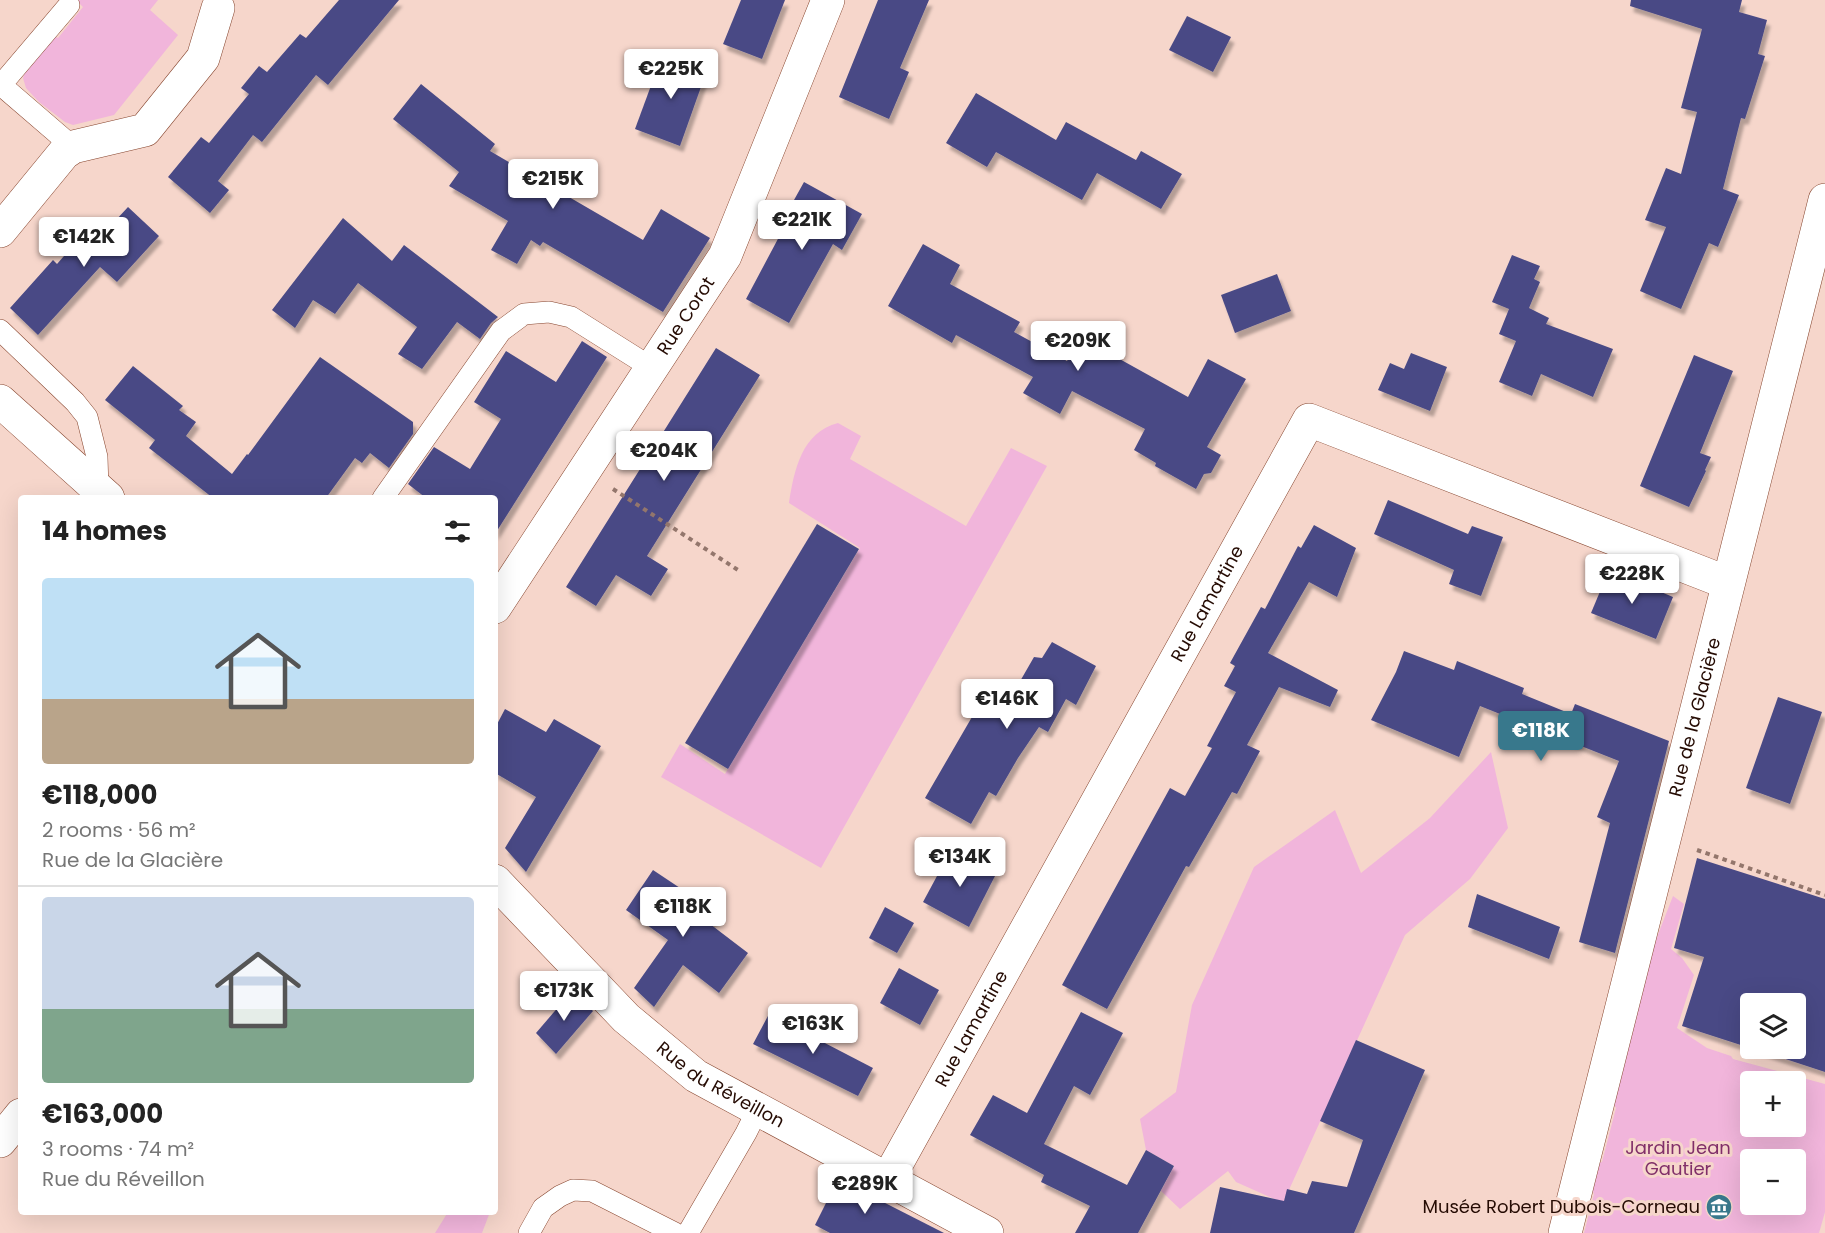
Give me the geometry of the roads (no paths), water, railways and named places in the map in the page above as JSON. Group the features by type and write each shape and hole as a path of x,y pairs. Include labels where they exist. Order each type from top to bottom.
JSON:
{"street":[{"name":"Rue Corot","path":"498,602 725,256 828,0"},
{"path":"0,231 64,153 73,147 145,130 203,58 218,8"},
{"name":"Rue de la Glacière","path":"1565,1233 1825,200"},
{"path":"0,401 103,494"},
{"name":"Rue Lamartine","path":"888,1179 1309,420 1728,583"},
{"name":"Rue du Réveillon","path":"498,884 626,1018 696,1076 987,1233"},
{"path":"0,1141 18,1119"}],"lane":[{"path":"69,5 1,85 73,147"},
{"path":"385,495 501,331 524,314 549,312 571,316 652,368"},
{"path":"0,330 75,402 87,417 103,494"},
{"path":"688,1233 758,1109"},
{"path":"529,1233 543,1208 573,1190 592,1191 675,1233"}],"place":[{"name":"Musée Robert Dubois-Corneau","path":"1719,1207"}],"park label":[{"name":"Jardin Jean Gautier","path":"1678,1158"}]}
